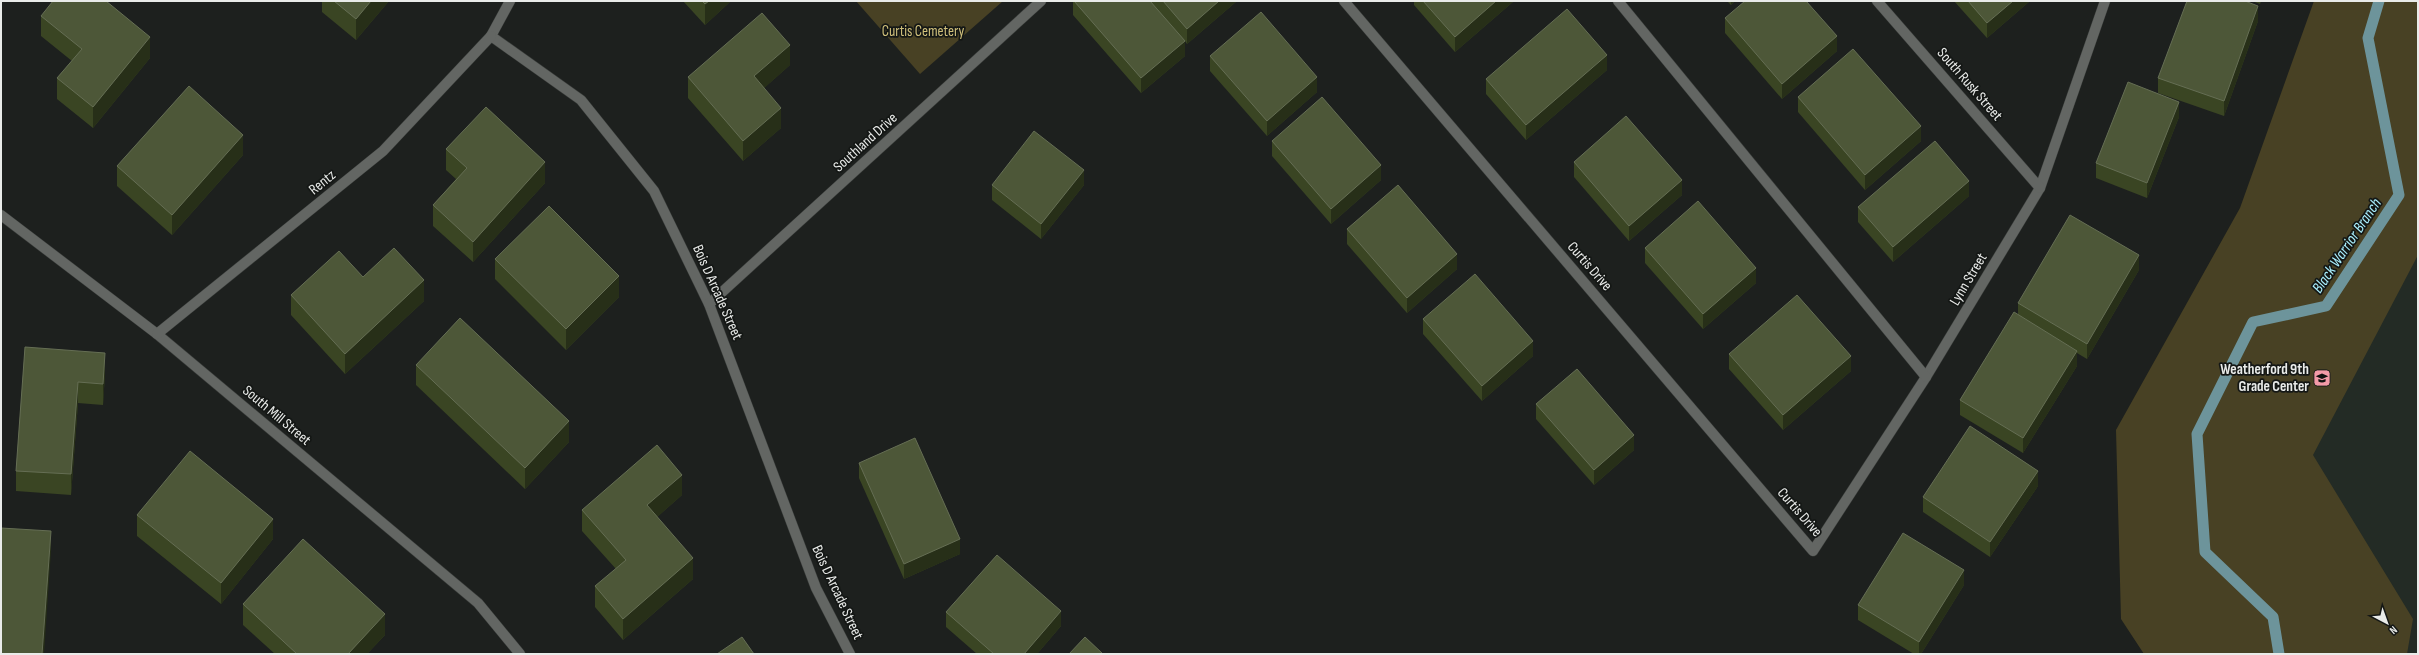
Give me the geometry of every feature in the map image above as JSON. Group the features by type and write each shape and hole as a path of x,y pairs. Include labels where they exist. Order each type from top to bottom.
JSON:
{"street":[{"path":"491,36 510,1"},
{"name":"Southland Drive","path":"710,304 1041,1"},
{"name":"Curtis Drive","path":"1344,1 1813,551"},
{"path":"1618,1 1926,377"},
{"name":"South Rusk Street","path":"1878,1 2040,188"},
{"name":"Lynn Street","path":"1813,551 1926,377 2040,188 2105,1"},
{"name":"Bois D Arcade Street","path":"491,36 581,100 654,191 710,304 816,588 850,654"},
{"name":"Rentz","path":"157,334 384,151 491,36"},
{"name":"South Mill Street","path":"1,215 157,334 478,604 520,654"}],"shaded area":[{"name":"Weatherford 9th Grade Center","path":"2418,1 2418,654 2279,654 2253,322"}],"green space":[{"name":"Curtis Cemetery","path":"856,1 1003,1 920,74"},
{"path":"2314,1 2418,1 2418,255 2313,455 2413,619 2407,654 2144,654 2121,619 2116,430 2240,208"}],"building":[{"path":"53,1 106,1 150,37 93,107 57,78 82,49 41,16"},
{"path":"334,1 371,1 356,19"},
{"path":"702,1 709,1 705,4"},
{"path":"1074,1 1150,1 1185,41 1141,78"},
{"path":"1163,1 1219,1 1187,29"},
{"path":"1423,1 1496,1 1455,37"},
{"path":"1745,1 1806,1 1837,36 1782,84 1725,18"},
{"path":"1968,1 2013,1 1987,23"},
{"path":"2187,1 2245,1 2258,6 2224,101 2158,78"},
{"path":"1567,9 1607,55 1526,125 1486,79"},
{"path":"1261,12 1317,77 1267,121 1210,56"},
{"path":"762,13 790,45 754,76 781,108 743,141 688,77"},
{"path":"1853,49 1921,126 1865,175 1798,97"},
{"path":"2128,82 2179,102 2147,183 2096,163"},
{"path":"189,86 243,135 172,215 117,166"},
{"path":"1322,97 1381,165 1331,209 1272,141"},
{"path":"486,107 545,162 473,242 433,205 467,168 446,149"},
{"path":"1626,116 1682,180 1629,226 1574,162"},
{"path":"1034,131 1084,170 1041,224 992,185"},
{"path":"1935,141 1969,181 1893,247 1858,207"},
{"path":"1398,185 1457,254 1407,298 1347,229"},
{"path":"1698,201 1756,268 1703,314 1645,248"},
{"path":"549,206 619,276 566,329 495,259"},
{"path":"2070,215 2139,255 2087,344 2018,303"},
{"path":"394,248 424,280 345,354 291,295 339,251 363,277"},
{"path":"1475,274 1533,341 1482,386 1423,319"},
{"path":"1797,295 1851,356 1783,415 1729,354"},
{"path":"2014,312 2077,351 2023,438 1960,400"},
{"path":"460,318 569,421 525,468 416,365"},
{"path":"25,347 105,353 103,384 78,382 71,474 16,471"},
{"path":"1577,369 1634,435 1594,470 1536,404"},
{"path":"1970,426 2038,471 1990,542 1923,497"},
{"path":"915,438 960,539 904,564 859,463"},
{"path":"657,445 682,475 647,505 693,558 623,619 595,586 626,560 582,510"},
{"path":"190,451 273,519 221,583 137,515"},
{"path":"1,528 51,531 42,654 1,654"},
{"path":"1903,533 1964,570 1919,642 1858,605"},
{"path":"303,539 385,614 348,654 297,654 243,604"},
{"path":"997,555 1061,611 1024,654 994,654 946,612"},
{"path":"742,637 754,654 717,654"},
{"path":"1085,637 1103,654 1069,654"}],"waterway":[{"name":"Black Warrior Branch","path":"2279,654 2273,617 2205,552 2197,434 2253,322 2326,306 2399,195 2368,38 2379,1"}],"place":[{"name":"Weatherford 9th Grade Center","path":"2322,378"}]}
